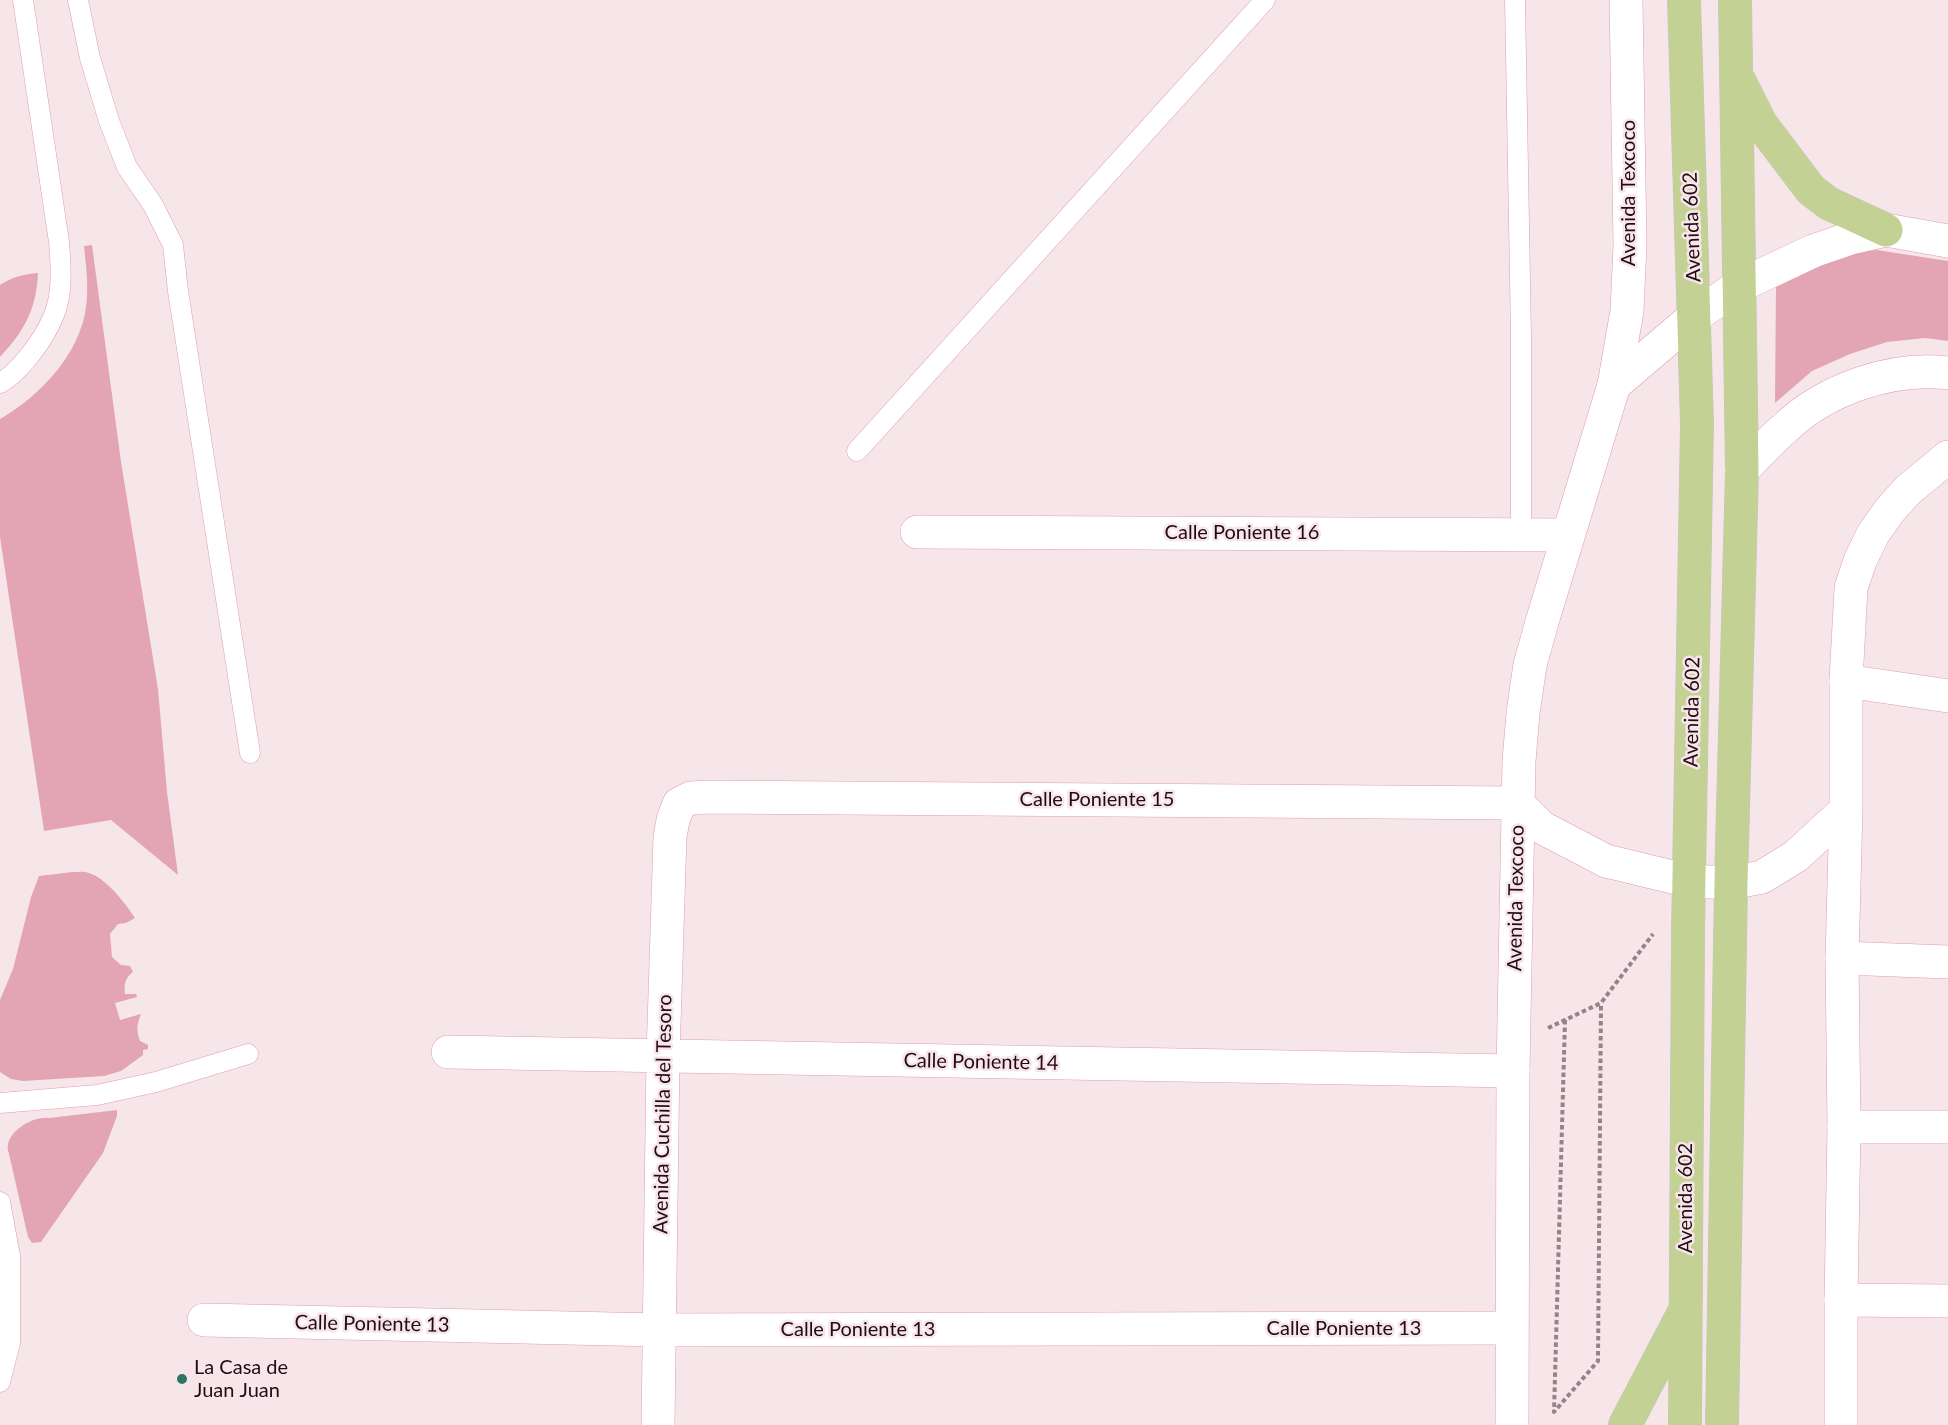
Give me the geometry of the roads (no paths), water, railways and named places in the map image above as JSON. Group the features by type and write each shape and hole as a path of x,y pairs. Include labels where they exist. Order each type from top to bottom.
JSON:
{"main road":[{"name":"Avenida 602","path":"1684,0 1697,423 1689,881 1685,1425"},
{"name":"Avenida 602","path":"1722,1425 1731,883 1742,471 1735,0"},
{"path":"1736,74 1761,124 1811,190 1828,203 1886,230"},
{"path":"1625,1425 1686,1310"}],"street":[{"name":"Avenida Texcoco","path":"1512,1425 1517,803 1523,713 1530,665 1614,385 1627,311 1630,245 1626,0"},
{"path":"1614,385 1695,316 1739,286 1813,251 1851,238 1886,230 1948,241"},
{"path":"1742,471 1786,426 1815,406 1843,391 1881,376 1948,373"},
{"path":"1841,1425 1840,1300 1844,1127 1842,958 1846,810 1846,681 1851,588 1860,561 1890,510 1908,490 1948,457"},
{"name":"Calle Poniente 16","path":"916,532 1568,535"},
{"path":"1846,681 1948,696"},
{"name":"Calle Poniente 15","path":"679,804 691,798 708,796 1517,803"},
{"path":"1517,803 1541,826 1606,861 1689,881 1731,883 1762,877 1796,856 1846,810"},
{"name":"Avenida Cuchilla del Tesoro","path":"658,1425 663,1056 670,837 679,804"},
{"path":"1842,958 1948,962"},
{"name":"Calle Poniente 14","path":"448,1052 663,1056 1514,1057"},
{"path":"1844,1127 1948,1127"},
{"path":"1840,1300 1948,1301"},
{"name":"Calle Poniente 13","path":"204,1320 659,1330 1511,1328"}],"lane":[{"path":"0,383 7,380 42,340 55,316 60,294 61,269 58,242 23,0"},
{"path":"78,0 90,58 127,167 153,205 173,245 178,291 250,753"},
{"path":"857,451 1265,0"},
{"path":"1515,0 1521,346 1521,535"},
{"path":"0,1103 97,1095 156,1082 248,1054"},
{"path":"0,1202 10,1256 10,1343 0,1382"}],"place":[{"name":"La Casa de Juan Juan","path":"182,1379"}]}
